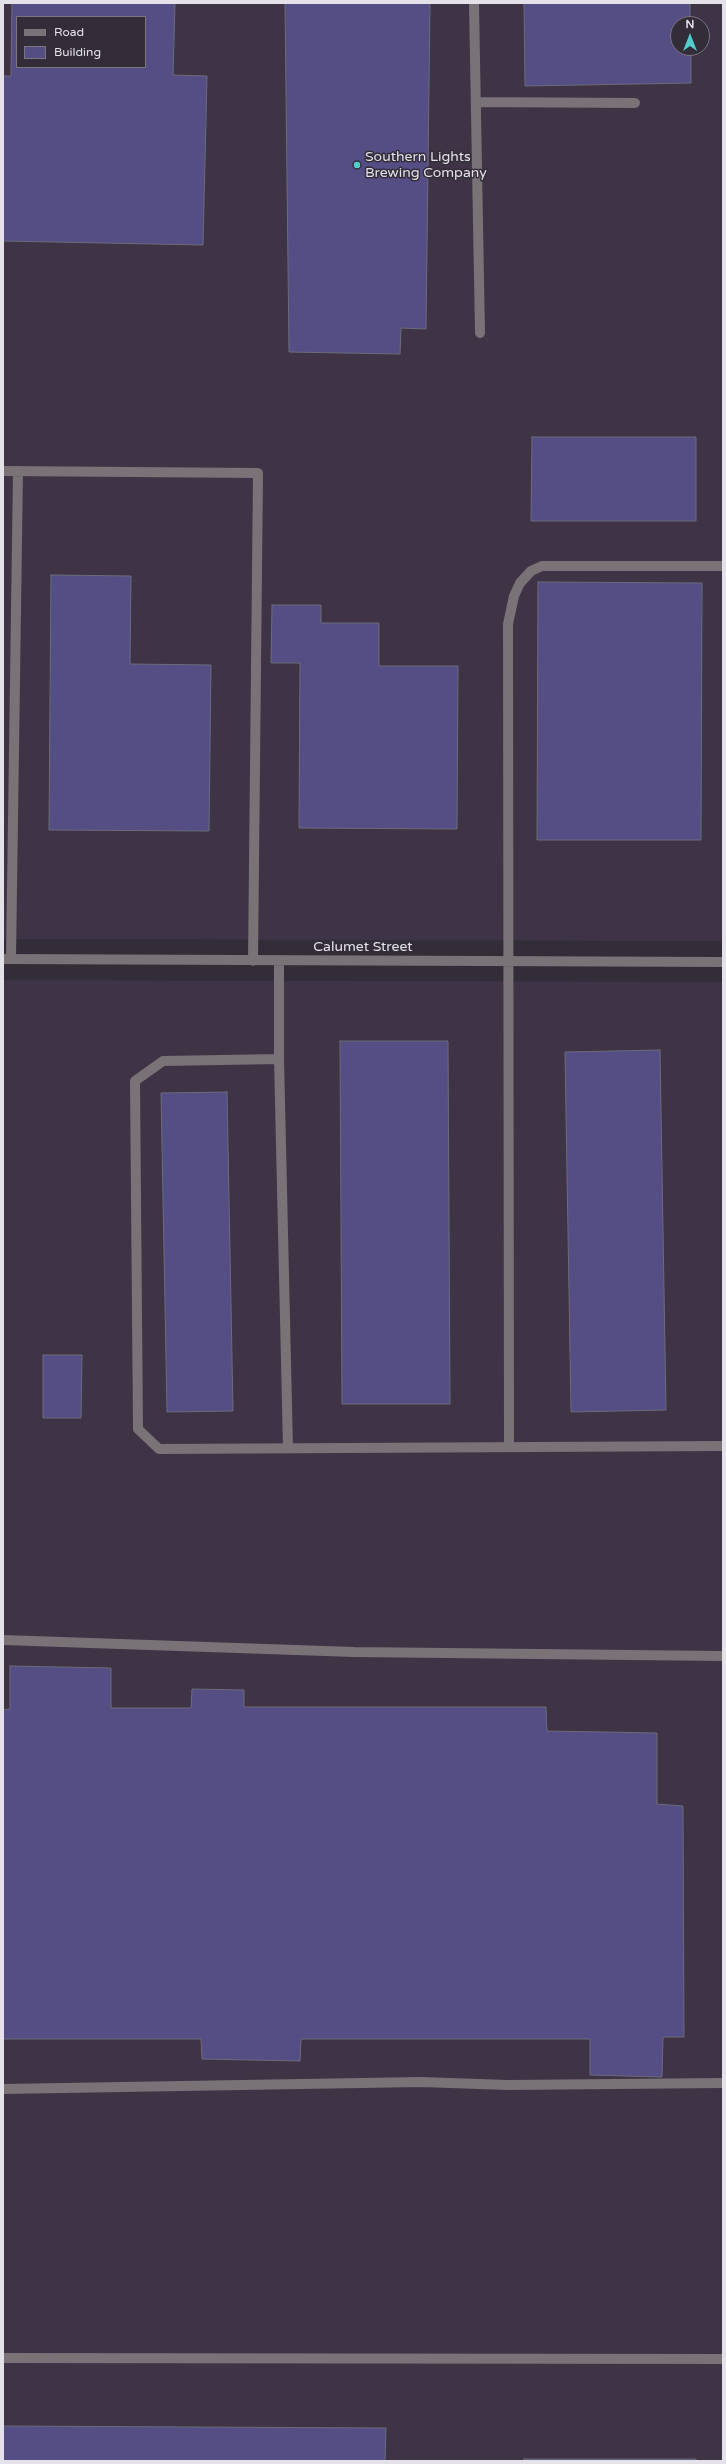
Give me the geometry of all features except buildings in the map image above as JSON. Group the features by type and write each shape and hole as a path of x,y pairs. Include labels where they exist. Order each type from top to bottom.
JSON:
{"street":[{"path":"474,3 480,333"},
{"path":"476,102 635,103"},
{"path":"3,471 258,473 253,961"},
{"path":"7,960 18,471"},
{"path":"510,1448 508,624 514,596 520,583 531,571 542,566 723,566"},
{"name":"Calumet Street","path":"7,960 723,962"},
{"path":"279,961 279,1059 288,1448"},
{"path":"279,1059 163,1061 135,1082 138,1430 159,1449 723,1446"},
{"path":"3,1640 354,1652 723,1656"},
{"path":"3,2088 421,2082 508,2085 723,2083"},
{"path":"3,2358 723,2359"}],"shaded area":[{"path":"3,3 723,3 723,941 3,939"},
{"path":"3,980 723,982 723,2461 3,2461"}],"place":[{"name":"Southern Lights Brewing Company","path":"357,165"}]}
